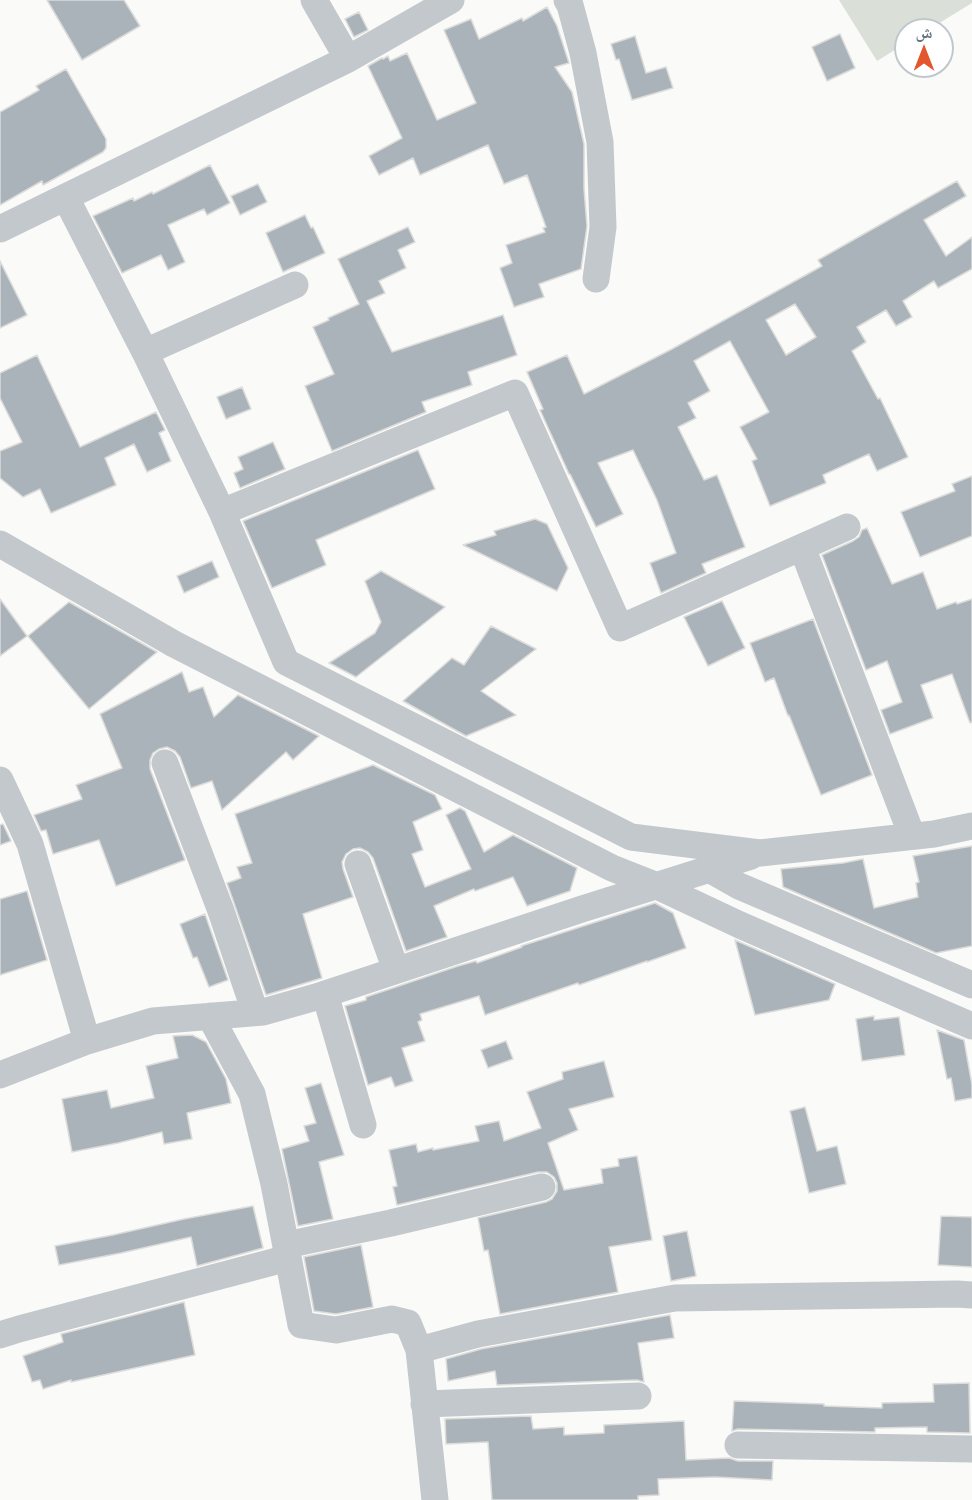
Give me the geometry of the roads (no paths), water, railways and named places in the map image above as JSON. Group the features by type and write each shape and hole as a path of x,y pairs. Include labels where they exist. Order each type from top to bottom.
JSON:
{"street":[{"path":"314,0 348,59"},
{"path":"0,229 348,59 451,0"},
{"path":"567,0 583,53 600,141 603,227 596,279"},
{"path":"66,198 145,352 222,512 286,662 631,837 760,853"},
{"path":"145,352 295,285"},
{"path":"222,512 515,393 620,628 847,527"},
{"path":"0,544 174,644 612,868 972,1026"},
{"path":"802,547 912,836"},
{"path":"165,763 221,911 255,1012"},
{"path":"0,780 30,844 87,1041"},
{"path":"0,1075 87,1041 153,1021 263,1012 325,994 655,885 760,853 934,834 972,826"},
{"path":"358,864 396,970"},
{"path":"709,869 739,886 972,985"},
{"path":"325,994 363,1125"},
{"path":"210,1016 252,1094 274,1184 302,1325 336,1330 392,1319 408,1323 419,1350 435,1500"},
{"path":"0,1335 391,1223 542,1187"},
{"path":"419,1350 478,1334 675,1298 972,1295"},
{"path":"424,1404 638,1396"},
{"path":"738,1445 972,1449"}]}
